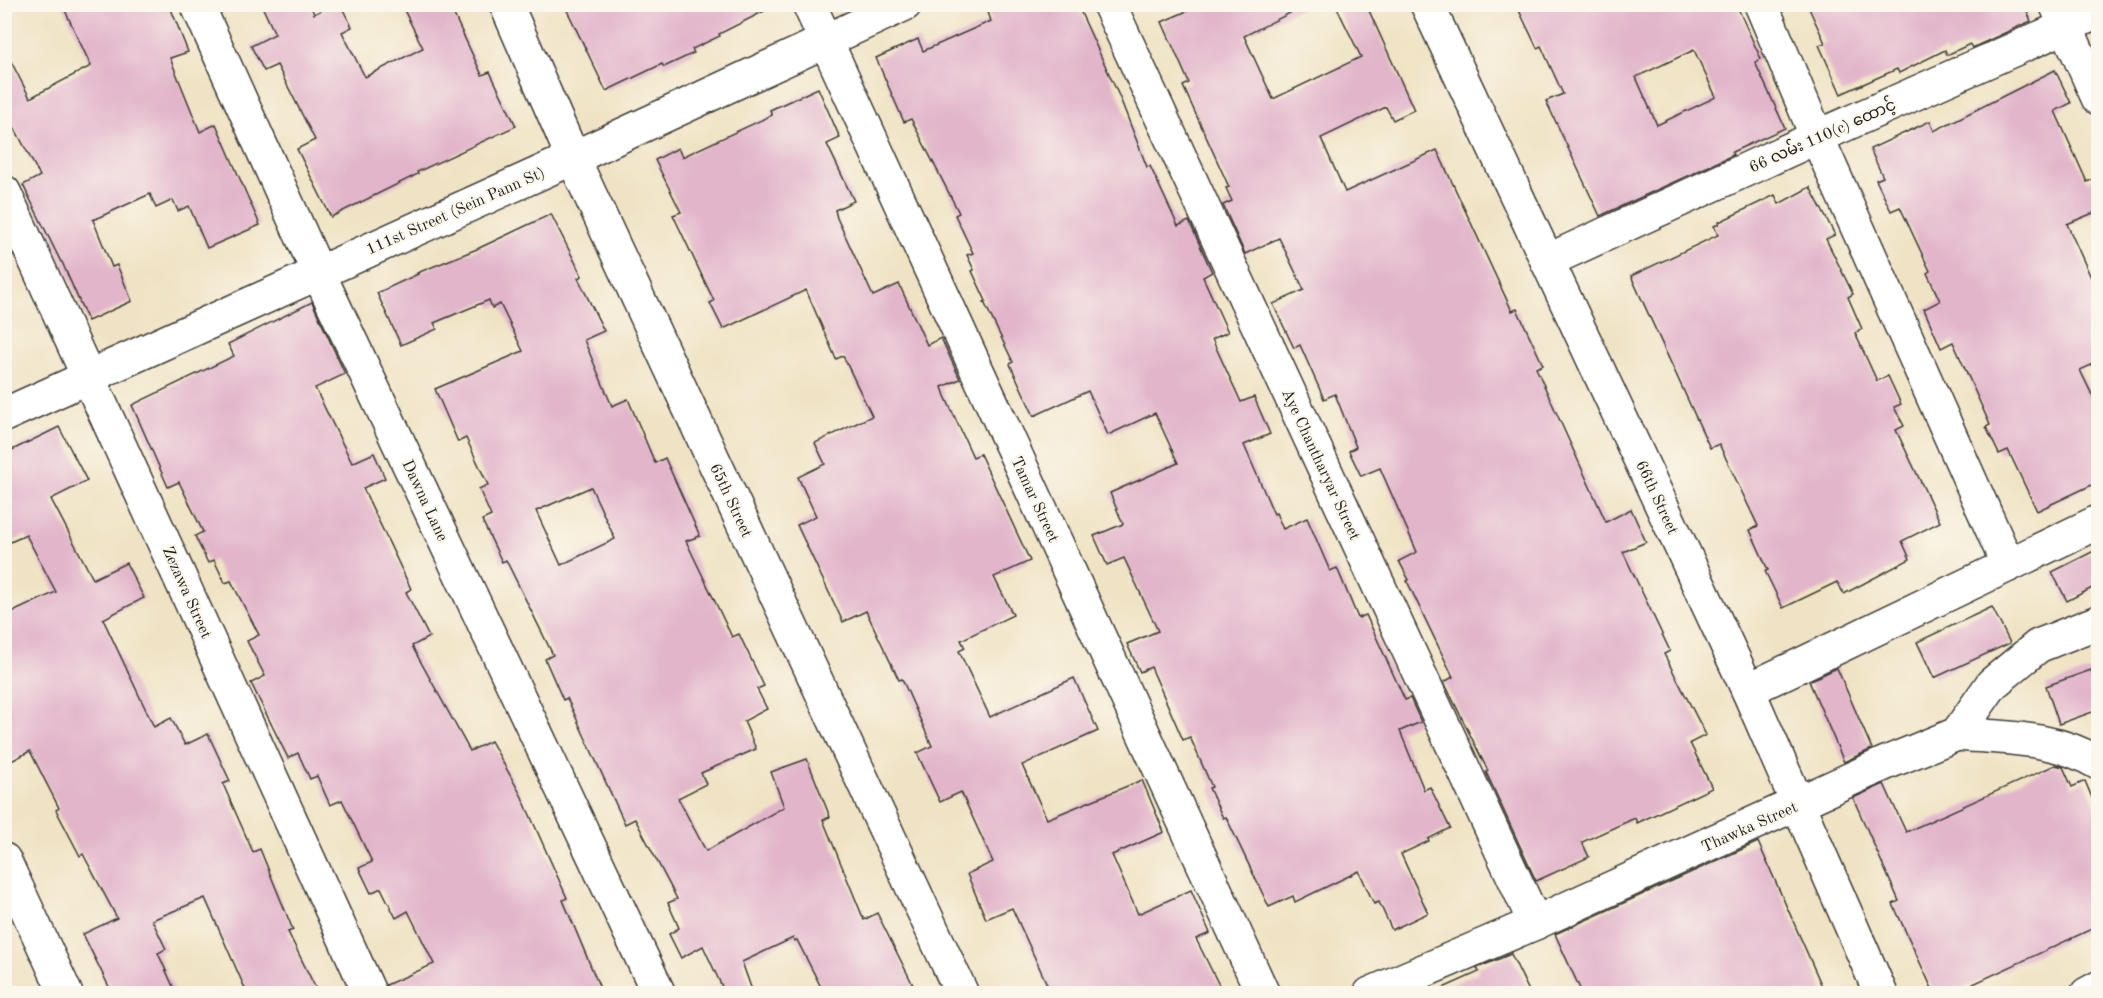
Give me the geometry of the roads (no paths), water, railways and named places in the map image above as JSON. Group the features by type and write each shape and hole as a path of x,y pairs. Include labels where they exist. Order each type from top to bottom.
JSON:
{"street":[{"name":"Dawna Lane","path":"198,4 318,272 659,993"},
{"name":"65th Street","path":"506,4 573,158 962,993"},
{"name":"Tamar Street","path":"809,4 1263,993"},
{"name":"111st Street (Sein Pann St)","path":"4,415 573,158 905,4"},
{"name":"Aye Chantharyar Street","path":"1109,4 1535,923"},
{"name":"66th Street","path":"1426,4 1748,690 1881,993"},
{"path":"1761,4 1817,137 2007,566"},
{"name":"66 လမ်း 110(c) ထောင့်","path":"1547,261 1817,137 2061,15 2098,12"},
{"path":"2061,15 2098,98"},
{"name":"Zezawa Street","path":"4,192 370,993"},
{"path":"1748,690 2098,522"},
{"path":"2098,622 2038,646 1992,684 1957,734 2046,742 2080,752 2098,763"},
{"name":"Thawka Street","path":"1371,993 1535,923 1886,763 1957,734"},
{"path":"4,860 66,993"},
{"path":"2087,993 2098,988"}]}
